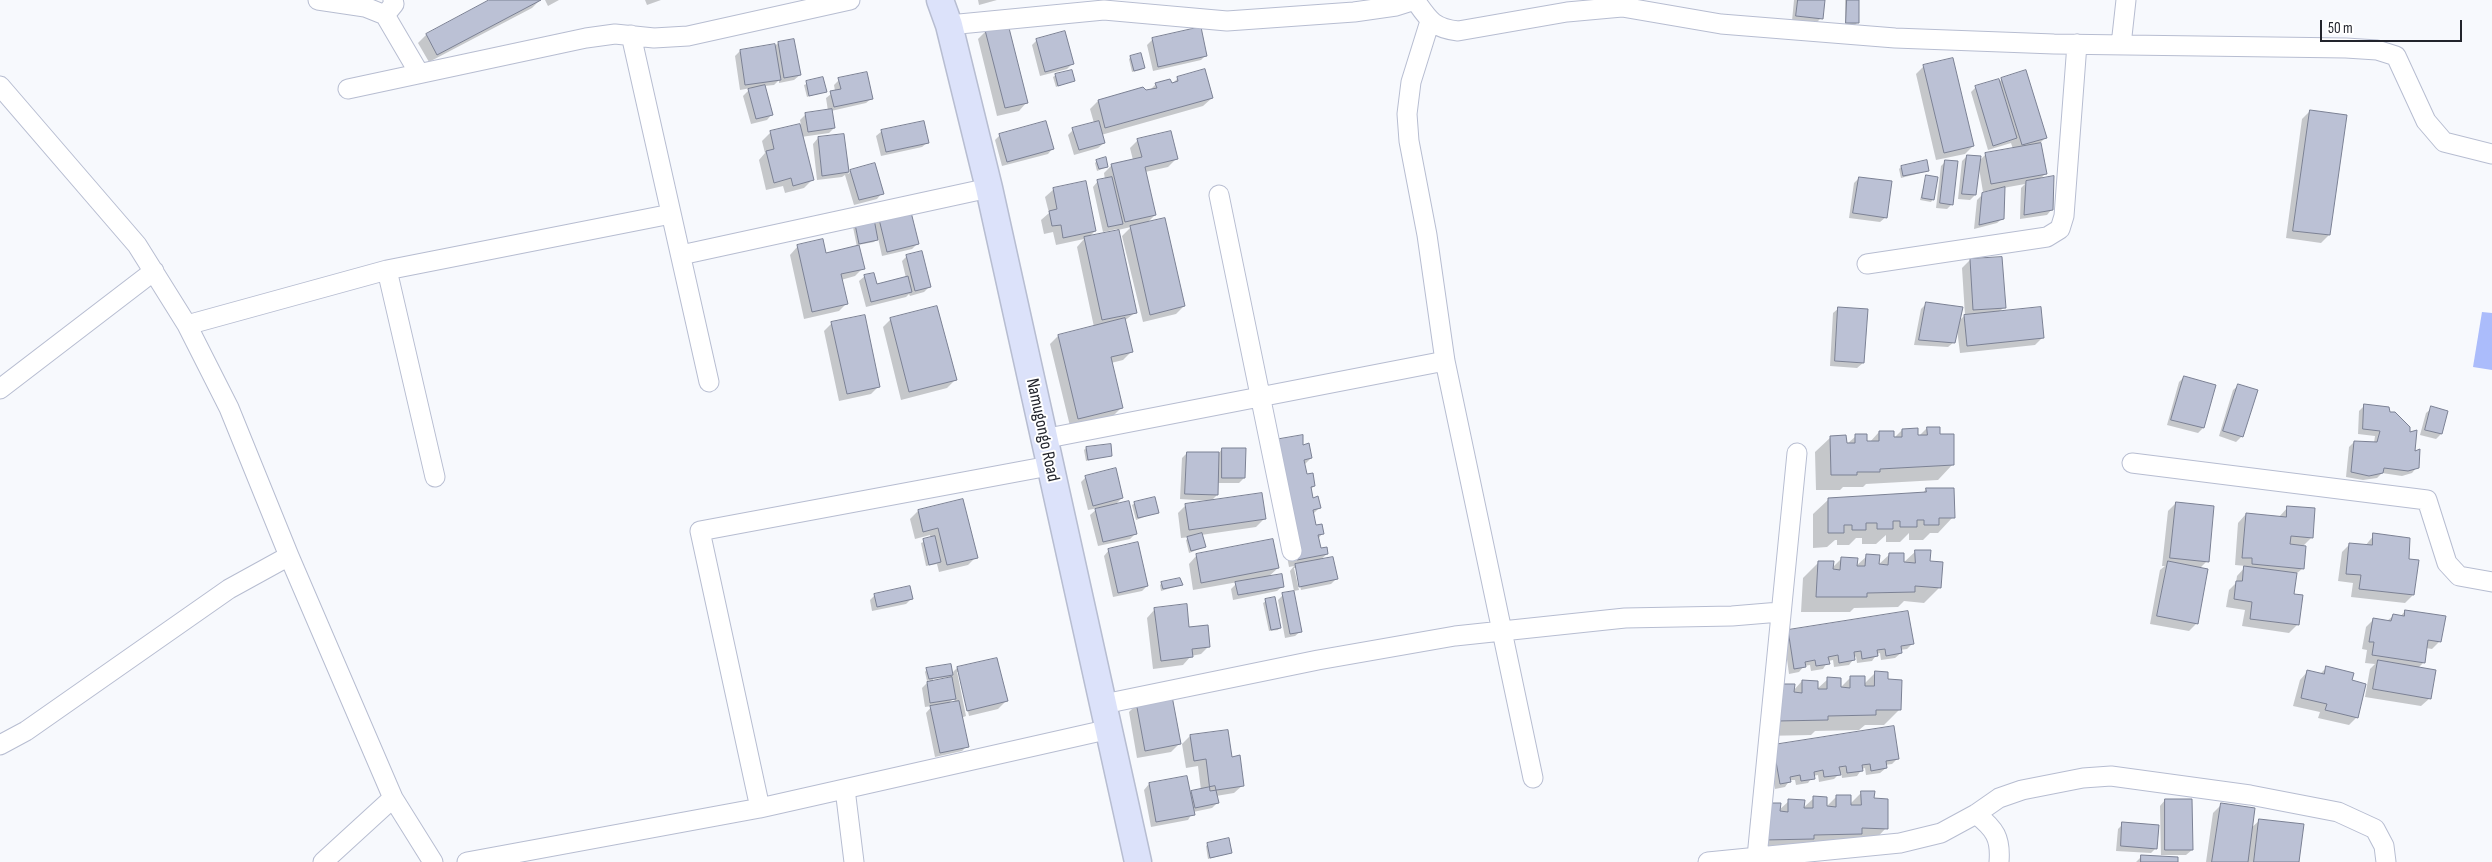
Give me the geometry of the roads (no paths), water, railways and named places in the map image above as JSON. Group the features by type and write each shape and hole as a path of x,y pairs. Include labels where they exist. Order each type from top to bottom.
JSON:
{"main road":[{"name":"Namugongo Road","path":"940,0 949,25 989,188 1138,862"}],"street":[{"path":"318,0 364,7 389,8 419,73"},
{"path":"348,89 586,38 615,34 654,38 688,36 850,0"},
{"path":"949,25 1103,5 1227,21 1354,12 1396,6 1415,0 1430,21 1442,29 1458,31 1568,12 1622,7 1721,24 1895,38 2378,50 2396,56 2426,122 2444,142 2492,154"},
{"path":"2121,45 2126,0"},
{"path":"1430,21 1411,82 1406,114 1409,141 1427,235 1445,361 1533,778"},
{"path":"631,35 709,382"},
{"path":"1867,264 2047,237 2060,229 2064,216 2077,44"},
{"path":"0,86 137,245 187,324 229,408 289,556 393,798 433,862"},
{"path":"681,255 989,188"},
{"path":"1219,195 1292,551"},
{"path":"187,324 387,270 671,214"},
{"path":"387,270 435,477"},
{"path":"0,389 154,271"},
{"path":"1043,439 1445,361"},
{"path":"1757,857 1797,453"},
{"path":"2132,462 2427,500 2447,563 2459,576 2492,582"},
{"path":"760,808 700,531 1049,466"},
{"path":"0,745 26,730 229,589 289,556"},
{"path":"1104,704 1377,649 1455,636 1625,618 1732,616 1780,612"},
{"path":"467,862 760,808 1110,729"},
{"path":"1708,862 1900,843 1941,833 1976,814 1999,798 2022,790 2083,778 2111,776 2250,795 2338,812 2375,829 2384,846 2386,862"},
{"path":"845,789 854,862"},
{"path":"322,862 393,798"},
{"path":"1976,814 1992,827 2000,847 1999,862"}]}
